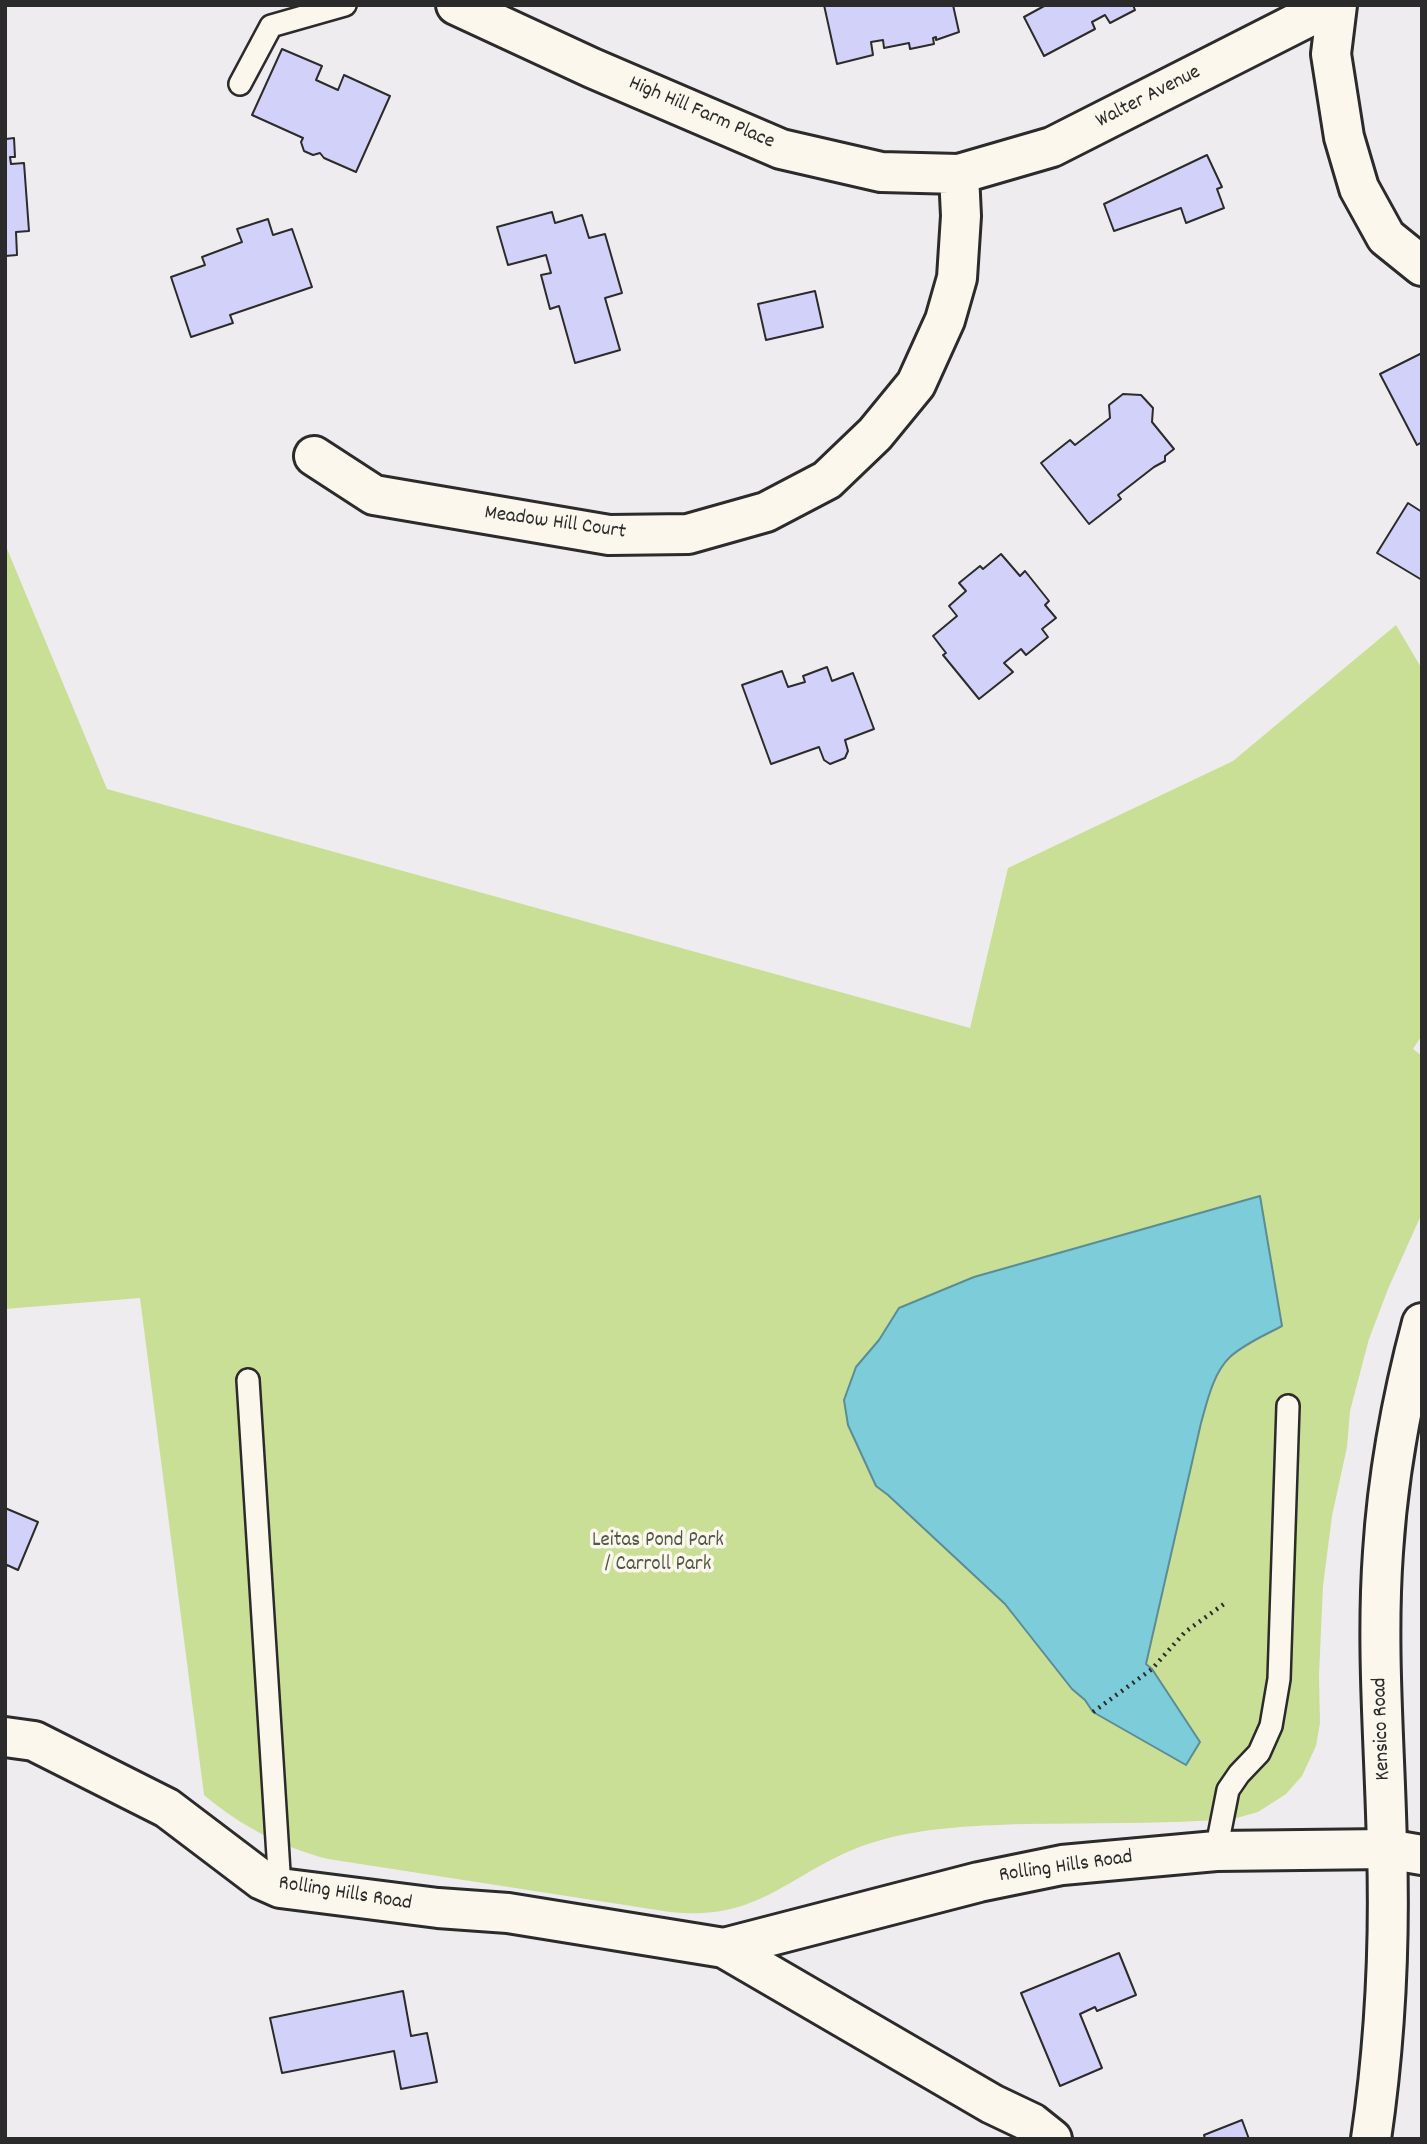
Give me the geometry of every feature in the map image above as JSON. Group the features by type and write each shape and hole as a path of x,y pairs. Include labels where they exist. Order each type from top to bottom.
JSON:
{"street":[{"name":"High Hill Farm Place","path":"456,5 592,68 781,149 881,172 958,174"},
{"name":"Walter Avenue","path":"958,174 1052,147 1334,5"},
{"path":"1334,5 1331,54 1344,137 1359,188 1386,237 1422,265"},
{"name":"Meadow Hill Court","path":"314,456 374,495 609,535 688,534 766,512 827,480 875,434 916,384 945,320 957,278 961,216 958,174"},
{"name":"Kensico Road","path":"1371,2139 1385,2001 1409,1853 1381,1662 1382,1552 1396,1432 1422,1323"},
{"name":"Rolling Hills Road","path":"5,1737 34,1741 167,1808 262,1880 280,1888 438,1908 508,1913 724,1948 992,2104 1032,2123 1052,2139"},
{"name":"Rolling Hills Road","path":"724,1948 1019,1873 1100,1861 1216,1851 1409,1853"}],"lane":[{"path":"240,84 271,26 345,5"},
{"path":"248,1380 280,1888"},
{"path":"1216,1851 1228,1790 1258,1754 1271,1726 1279,1679 1288,1406"}],"path":[{"path":"1093,1712 1152,1669 1185,1632 1224,1604"}],"green space":[{"name":"Leitas Pond Park / Carroll Park","path":"5,544 107,789 970,1028 1008,868 1233,761 1396,625 1422,669 1422,1035 1413,1049 1422,1056 1422,1213 1369,1339 1350,1411 1347,1447 1332,1516 1323,1586 1320,1723 1316,1746 1302,1776 1286,1794 1258,1812 1233,1819 1155,1823 1025,1824 943,1829 902,1835 862,1846 836,1857 750,1903 727,1910 701,1913 670,1912 328,1859 262,1834 204,1795 140,1298 5,1309"}],"water":[{"path":"1260,1196 1282,1326 1230,1357 1211,1388 1146,1664 1200,1742 1186,1765 1093,1712 1005,1604 876,1486 848,1425 844,1400 856,1367 879,1340 899,1308 974,1277"}],"building":[{"path":"824,5 953,5 959,32 936,40 936,37 933,38 934,44 910,49 909,43 884,48 883,40 871,42 873,55 837,64"},
{"path":"1046,5 1133,5 1135,10 1110,23 1105,15 1092,22 1095,29 1044,56 1024,17"},
{"path":"282,49 322,66 316,80 338,90 344,75 390,96 356,172 324,158 320,153 313,155 304,151 301,142 303,138 252,115"},
{"path":"5,120 6,139 14,138 15,157 10,157 11,164 24,163 29,231 16,232 17,255 5,256"},
{"path":"1207,155 1222,187 1217,189 1224,208 1186,223 1181,208 1114,231 1104,204"},
{"path":"552,212 555,223 582,215 589,238 605,234 622,293 605,298 620,350 575,363 559,306 550,309 541,275 551,273 546,255 508,265 497,227"},
{"path":"268,219 273,235 292,229 312,287 230,315 233,323 191,337 171,277 205,265 202,257 242,242 237,229"},
{"path":"815,291 823,327 766,340 758,304"},
{"path":"1422,353 1422,442 1417,445 1380,374"},
{"path":"1123,394 1141,395 1153,408 1152,422 1174,449 1165,456 1165,461 1118,495 1121,499 1089,524 1041,463 1070,440 1075,445 1110,418 1109,405"},
{"path":"1408,503 1422,512 1422,580 1377,553"},
{"path":"1001,554 1020,576 1025,571 1049,601 1045,605 1056,618 1042,629 1048,637 1026,655 1021,649 1004,663 1013,672 979,699 943,655 946,653 933,636 957,616 949,606 966,591 959,583 980,566 983,569"},
{"path":"827,667 832,681 853,673 874,729 845,740 848,751 845,758 830,764 824,760 819,747 771,764 742,685 782,671 788,687 805,682 803,676"},
{"path":"5,1508 38,1522 18,1570 7,1565 5,1570"},
{"path":"1119,1953 1136,1995 1097,2011 1095,2007 1080,2014 1102,2068 1060,2086 1021,1993"},
{"path":"403,1991 411,2036 427,2033 437,2082 401,2089 394,2051 282,2073 270,2018"},
{"path":"1242,2120 1249,2139 1205,2139 1204,2135"}]}
